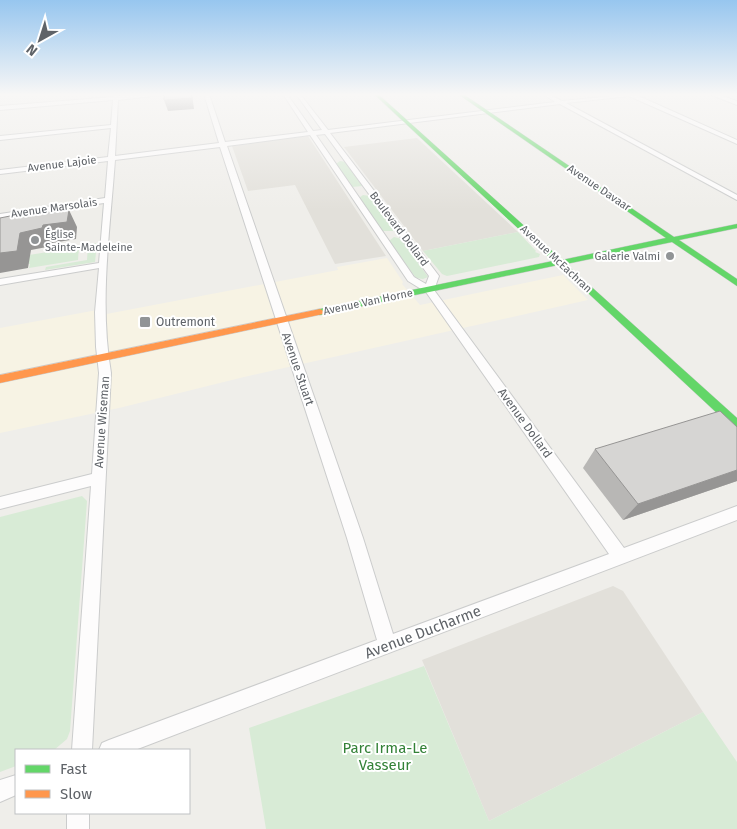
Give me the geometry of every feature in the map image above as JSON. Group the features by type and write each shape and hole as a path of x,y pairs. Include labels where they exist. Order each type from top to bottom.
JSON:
{"street":[{"path":"0,138 50,133"},
{"name":"Avenue Wiseman","path":"82,749 105,373 100,312 113,133"},
{"name":"Avenue Stuart","path":"219,133 354,538 387,645"},
{"name":"Avenue Lajoie","path":"0,172 311,133"},
{"name":"Boulevard Dollard","path":"311,133 410,279 430,290 434,276 327,133"},
{"name":"Avenue McEachran","path":"418,133 737,425"},
{"name":"Avenue Davaar","path":"518,133 737,283"},
{"path":"617,133 737,198"},
{"path":"716,133 737,142"},
{"name":"Avenue Marsolais","path":"0,216 108,200"},
{"name":"Avenue Van Horne","path":"0,379 737,226"},
{"path":"0,282 103,265"},
{"name":"Avenue Dollard","path":"430,290 621,557"},
{"path":"0,504 98,478"},
{"name":"Avenue Ducharme","path":"112,749 737,513"},
{"path":"0,791 15,785"},
{"path":"78,814 78,829"}],"shaded area":[{"path":"308,136 386,256 335,264 295,185 248,191 232,146"},
{"path":"417,138 518,232 423,251 344,147"},
{"path":"387,258 403,282 402,284 420,305 563,275 588,300 244,377 119,408 0,433 0,328 97,310 96,316 338,270 337,267"},
{"path":"613,586 623,591 703,712 489,821 422,660"}],"green space":[{"path":"340,161 346,162 362,186 352,187 336,164"},
{"path":"363,195 370,196 394,229 393,231 382,231 359,198"},
{"path":"518,232 535,252 540,254 539,257 447,276 442,274 423,251"},
{"path":"394,237 402,239 428,277 423,279 416,278 389,241"},
{"path":"97,243 95,262 45,270 46,267 87,260 88,244"},
{"path":"79,247 78,260 29,268 30,264 27,264 29,255"},
{"path":"82,496 87,501 70,731 67,739 55,749 15,749 15,766 0,772 0,517"},
{"name":"Parc Irma-Le Vasseur","path":"424,666 489,821 703,712 737,762 737,829 266,829 249,728"}],"building":[{"path":"69,210 67,222 43,225 42,228 20,233 17,251 0,253 0,218 35,211 46,213"},
{"path":"720,411 737,427 737,470 638,504 595,449"}],"traffic: fast":[{"path":"418,133 737,425"},
{"path":"517,133 737,283"},
{"path":"320,312 737,226"}],"traffic: slow":[{"path":"0,379 320,312"}],"place":[{"name":"Église Sainte-Madeleine","path":"35,240"},
{"name":"Galerie Valmi","path":"670,256"},
{"name":"Outremont","path":"145,322"}]}
